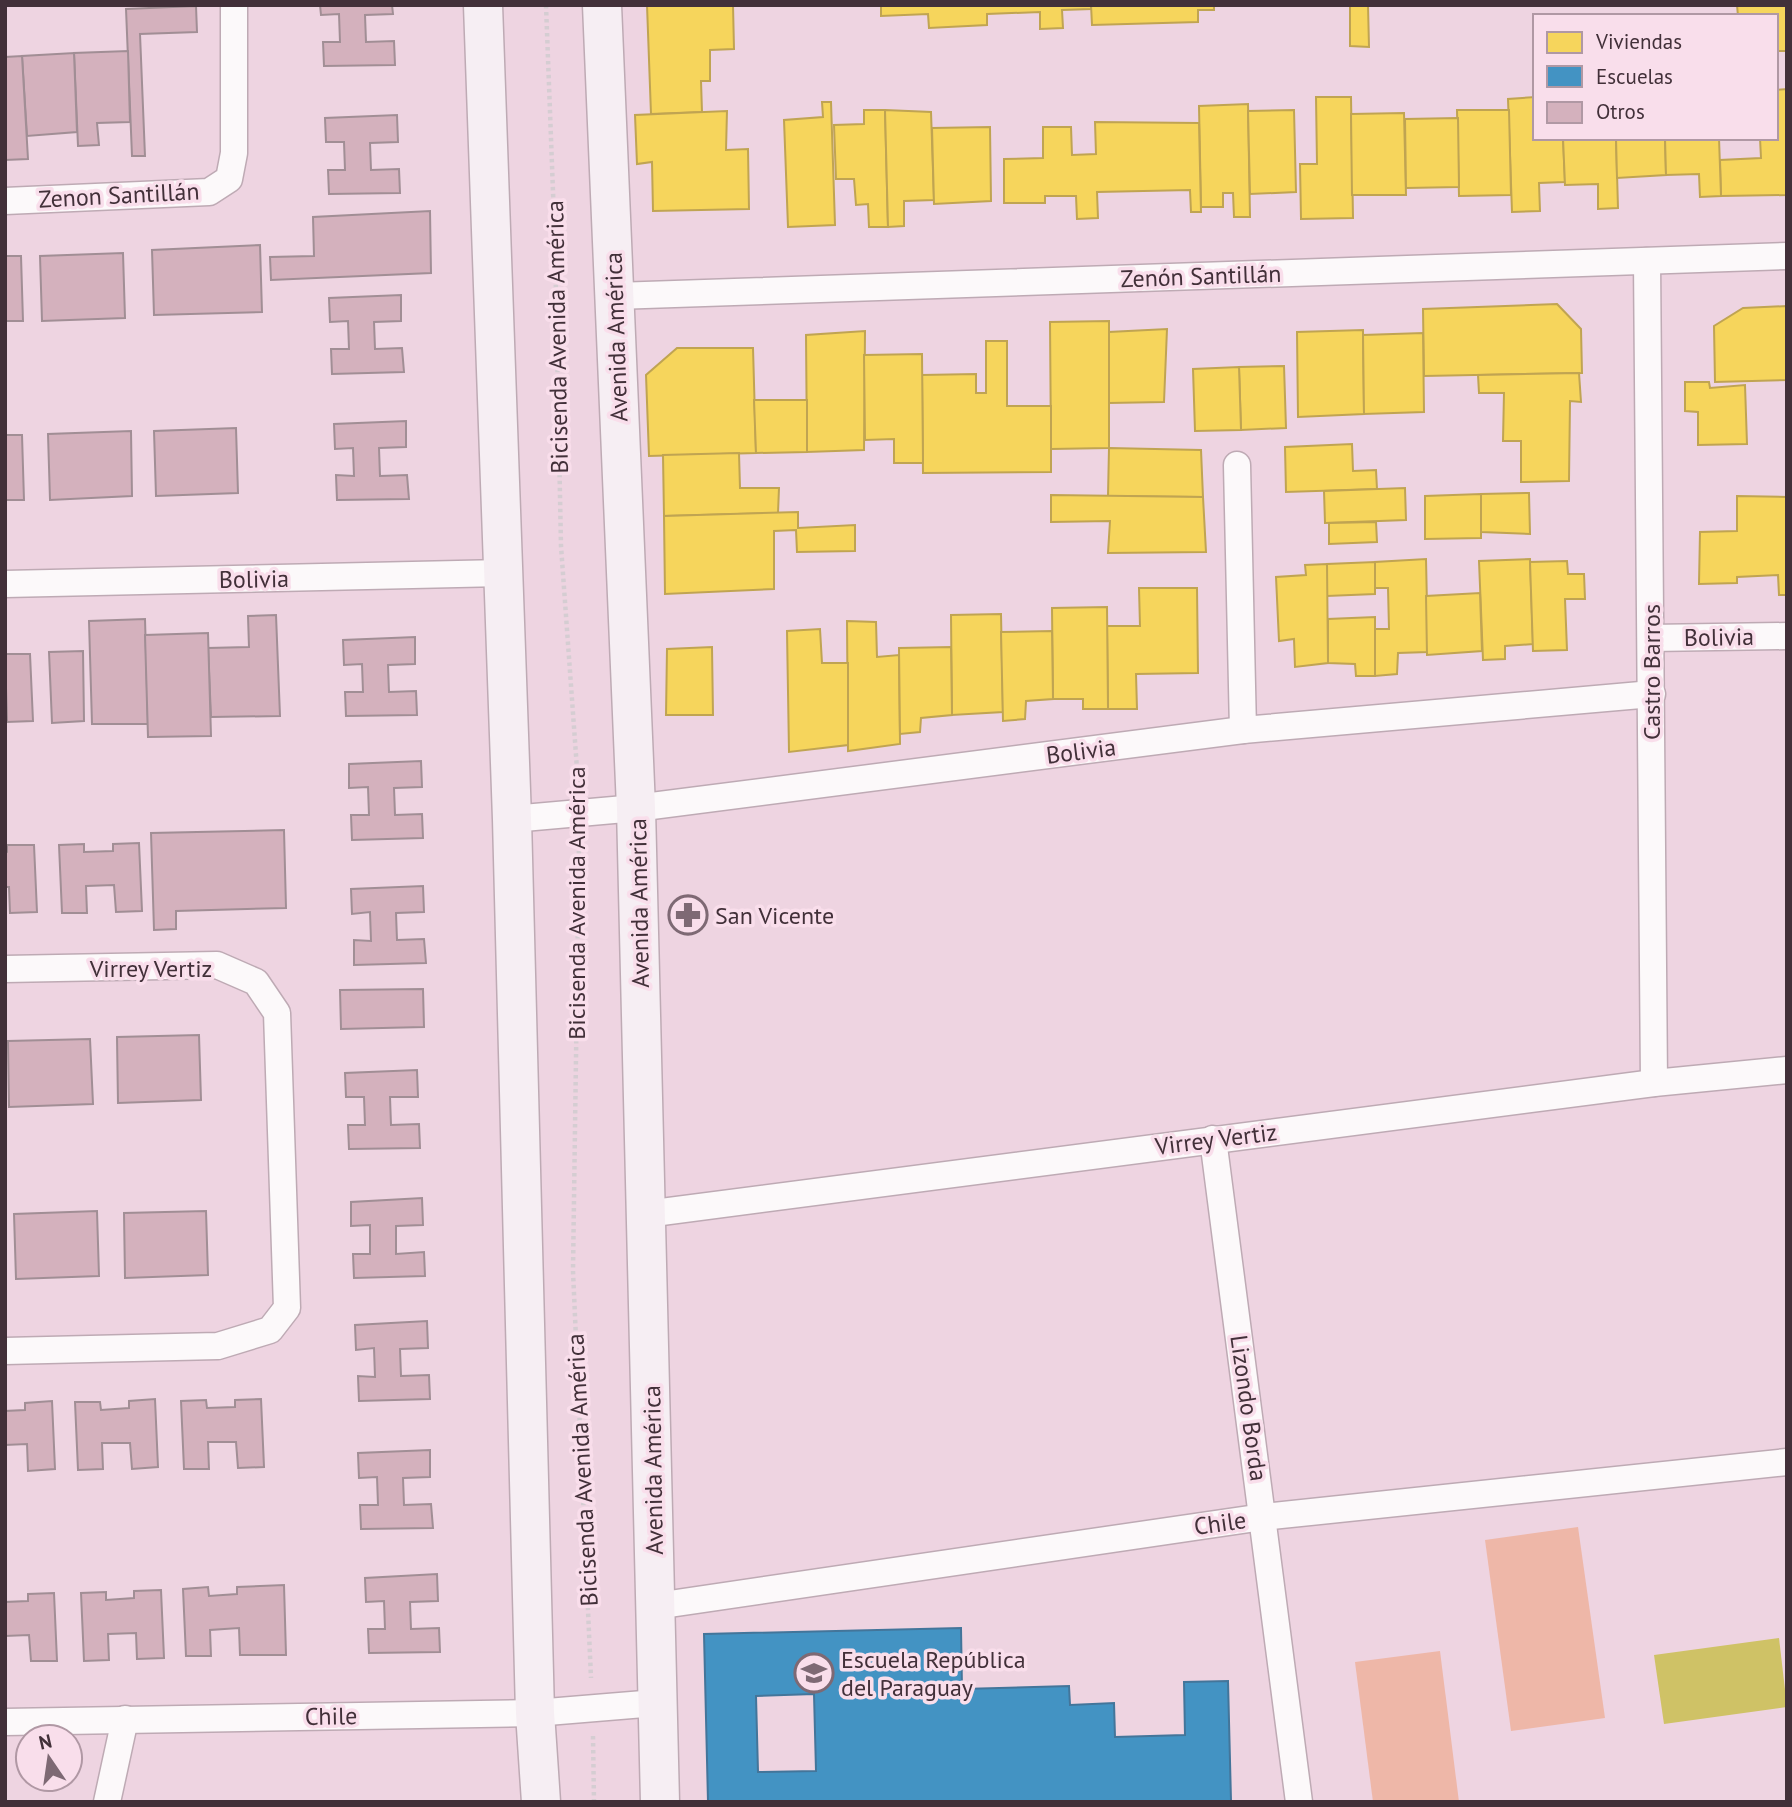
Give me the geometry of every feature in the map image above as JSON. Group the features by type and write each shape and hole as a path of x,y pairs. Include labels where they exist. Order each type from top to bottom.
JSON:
{"main road":[{"path":"483,5 512,819 535,1713 541,1802"},
{"name":"Avenida América","path":"603,5 636,808 660,1802"}],"street":[{"name":"Zenon Santillán","path":"5,201 209,192 229,179 234,153 234,5"},
{"name":"Zenón Santillán","path":"615,296 1787,257"},
{"name":"Castro Barros","path":"1647,261 1654,1083"},
{"path":"1237,465 1243,730"},
{"name":"Bolivia","path":"5,584 503,573"},
{"name":"Bolivia","path":"1651,638 1787,636"},
{"name":"Bolivia","path":"512,819 636,808 1243,730 1651,694"},
{"name":"Virrey Vertiz","path":"5,969 217,965 256,982 277,1013 287,1308 270,1330 218,1346 5,1351"},
{"name":"Virrey Vertiz","path":"646,1213 1654,1083 1787,1070"},
{"name":"Lizondo Borda","path":"1213,1139 1299,1802"},
{"name":"Chile","path":"656,1606 1263,1517 1787,1462"},
{"name":"Chile","path":"5,1722 535,1713 656,1703"},
{"path":"107,1802 125,1719"}],"path":[{"name":"Bicisenda Avenida América","path":"547,5 561,546 580,813 573,1271 593,1709 594,1802"}],"shaded area":[{"path":"1578,1527 1605,1718 1511,1731 1485,1540"},
{"path":"1779,1638 1787,1707 1664,1724 1654,1655"},
{"path":"1440,1651 1459,1802 1373,1802 1355,1662"}],"building: Viviendas":[{"path":"647,5 733,5 734,49 710,50 710,81 701,81 702,112 651,114"},
{"path":"881,5 1091,5 1091,9 1062,10 1063,28 1040,29 1040,12 987,14 987,25 929,28 928,14 881,16"},
{"path":"1091,5 1214,5 1214,10 1198,10 1198,22 1092,25"},
{"path":"1350,5 1368,5 1369,47 1350,46"},
{"path":"1737,5 1787,5 1787,51 1778,51 1778,14 1738,14"},
{"path":"1787,89 1787,195 1721,196 1720,160 1761,158 1760,140 1778,140 1778,90"},
{"path":"1316,97 1351,97 1353,218 1301,219 1300,164 1317,164"},
{"path":"1533,97 1533,140 1563,140 1565,182 1539,183 1540,211 1512,212 1508,99"},
{"path":"822,102 831,102 835,225 788,227 784,120 823,117"},
{"path":"1248,104 1250,217 1234,217 1233,193 1223,193 1223,207 1201,207 1199,106"},
{"path":"864,110 885,110 888,227 869,227 868,204 856,205 854,179 836,179 834,125 864,124"},
{"path":"885,110 931,112 934,200 904,201 904,226 888,227"},
{"path":"1294,110 1296,192 1250,194 1248,111"},
{"path":"1457,110 1509,110 1511,195 1459,196"},
{"path":"727,111 726,150 748,149 749,209 653,211 652,162 637,164 635,115"},
{"path":"1404,113 1406,195 1352,195 1351,114"},
{"path":"1458,118 1459,187 1406,188 1405,119"},
{"path":"1095,122 1199,123 1201,212 1191,212 1190,190 1097,192 1098,218 1077,219 1076,196 1045,196 1045,203 1004,203 1004,159 1043,158 1043,127 1071,127 1072,155 1096,154"},
{"path":"990,127 991,201 934,204 932,128"},
{"path":"1563,140 1616,140 1618,208 1598,209 1598,184 1565,185"},
{"path":"1616,140 1665,140 1666,175 1617,178"},
{"path":"1665,140 1719,140 1721,196 1700,197 1699,174 1666,175"},
{"path":"1557,304 1581,329 1582,373 1424,376 1423,309"},
{"path":"1787,306 1787,380 1715,382 1714,326 1743,308"},
{"path":"1109,321 1109,448 1051,449 1050,322"},
{"path":"1167,329 1164,402 1109,403 1109,332"},
{"path":"1363,330 1364,414 1298,417 1297,332"},
{"path":"865,331 864,450 807,452 806,335"},
{"path":"1423,333 1424,412 1364,414 1363,335"},
{"path":"986,341 1007,341 1007,406 1051,406 1051,472 923,473 922,375 976,374 976,393 986,393"},
{"path":"677,348 753,348 756,453 649,456 646,375"},
{"path":"922,354 923,463 894,463 894,439 865,440 864,355"},
{"path":"1284,366 1286,428 1241,430 1239,367"},
{"path":"1239,367 1241,430 1195,431 1193,369"},
{"path":"1579,373 1581,402 1570,401 1569,481 1521,482 1521,441 1503,441 1504,393 1479,393 1478,375"},
{"path":"1685,382 1709,382 1710,388 1745,385 1747,444 1698,445 1698,412 1685,411"},
{"path":"754,400 807,400 807,452 756,453"},
{"path":"1352,444 1353,471 1376,470 1377,489 1286,492 1285,447"},
{"path":"1109,448 1201,450 1203,497 1108,496"},
{"path":"739,453 740,488 779,488 778,513 664,516 663,455"},
{"path":"1405,488 1406,520 1325,523 1324,491"},
{"path":"1529,493 1530,534 1481,532 1481,494"},
{"path":"1481,494 1481,538 1425,539 1425,496"},
{"path":"1051,495 1203,497 1206,552 1108,553 1110,521 1051,522"},
{"path":"1737,496 1787,497 1787,595 1779,595 1778,575 1737,577 1737,583 1699,584 1700,532 1737,531"},
{"path":"798,512 798,528 855,525 855,551 797,552 796,530 774,531 774,589 665,594 664,516"},
{"path":"1376,522 1377,542 1329,544 1329,523"},
{"path":"1426,559 1428,652 1398,653 1397,674 1375,676 1375,629 1389,629 1388,588 1375,588 1375,562"},
{"path":"1530,559 1533,644 1505,646 1505,659 1483,660 1479,561"},
{"path":"1567,561 1568,574 1584,574 1585,599 1565,599 1567,650 1533,651 1530,562"},
{"path":"1375,562 1375,594 1327,596 1327,564"},
{"path":"1327,564 1328,663 1295,667 1294,639 1279,641 1276,577 1306,575 1305,565"},
{"path":"1139,588 1197,588 1198,673 1136,674 1137,709 1108,709 1107,626 1140,626"},
{"path":"1480,593 1482,651 1427,655 1426,596"},
{"path":"1107,607 1108,709 1083,709 1083,699 1053,699 1052,608"},
{"path":"1001,614 1003,712 952,715 951,615"},
{"path":"1375,617 1375,676 1356,676 1355,664 1328,663 1328,619"},
{"path":"847,621 876,622 877,657 899,655 900,744 848,751"},
{"path":"820,629 822,663 848,663 848,745 789,752 787,631"},
{"path":"1052,631 1053,699 1026,701 1025,719 1003,721 1001,632"},
{"path":"712,647 713,715 666,715 667,649"},
{"path":"951,647 952,715 921,718 920,732 900,734 899,648"}],"building: Escuelas":[{"path":"961,1628 962,1689 1069,1686 1070,1705 1114,1703 1115,1737 1185,1735 1184,1682 1228,1681 1231,1801 708,1802 704,1634","holes":["814,1694 816,1771 758,1772 756,1696"]}],"building: Otros":[{"path":"320,5 392,5 393,14 365,15 366,42 394,41 395,65 324,66 323,42 340,42 339,14 321,15"},
{"path":"196,6 197,32 140,34 145,156 132,156 126,9"},
{"path":"128,51 130,122 97,123 99,145 78,146 74,53"},
{"path":"74,53 77,132 27,136 22,56"},
{"path":"22,56 28,159 5,160 5,57"},
{"path":"397,115 398,142 370,143 371,170 399,169 400,193 329,194 328,170 345,170 344,142 326,142 325,118"},
{"path":"430,211 431,273 271,280 270,257 314,256 313,217"},
{"path":"260,245 262,312 154,315 152,250"},
{"path":"123,253 125,318 42,321 40,256"},
{"path":"5,256 21,256 23,321 5,321"},
{"path":"401,295 401,321 374,322 375,349 402,348 404,372 332,374 331,349 349,349 348,321 330,322 329,298"},
{"path":"406,421 406,447 379,448 380,476 407,475 409,499 337,500 336,475 354,476 353,448 335,449 334,424"},
{"path":"236,428 238,493 156,496 154,431"},
{"path":"131,431 132,496 50,500 48,434"},
{"path":"5,435 22,435 24,500 5,500"},
{"path":"276,615 280,716 211,717 208,648 249,647 248,616"},
{"path":"145,619 148,724 92,724 89,621"},
{"path":"208,633 211,736 148,737 145,635"},
{"path":"415,637 415,664 388,665 389,692 416,691 417,715 346,716 345,692 363,692 362,664 344,665 343,640"},
{"path":"83,651 84,721 52,723 49,652"},
{"path":"5,654 30,654 33,721 7,722"},
{"path":"421,761 422,787 394,788 395,815 422,814 423,838 352,840 351,815 369,815 368,787 349,788 349,764"},
{"path":"284,830 286,908 176,911 176,929 154,930 151,833"},
{"path":"139,843 142,911 116,912 114,885 86,886 87,913 62,913 59,845 84,844 84,852 113,851 113,844"},
{"path":"7,845 34,845 37,912 10,913 9,887 5,887"},
{"path":"423,886 424,912 396,913 397,940 424,939 426,963 354,965 354,940 371,941 370,912 352,914 351,889"},
{"path":"423,989 424,1027 341,1029 340,990"},
{"path":"199,1035 201,1100 118,1103 117,1037"},
{"path":"90,1039 93,1104 9,1107 8,1041"},
{"path":"417,1070 418,1097 390,1097 391,1125 419,1124 420,1148 349,1149 348,1125 365,1125 364,1097 346,1097 345,1073"},
{"path":"422,1198 423,1225 396,1226 396,1254 424,1252 425,1276 354,1278 353,1254 370,1254 370,1225 351,1226 351,1202"},
{"path":"97,1211 99,1276 16,1279 14,1214"},
{"path":"206,1211 208,1275 125,1278 124,1213"},
{"path":"427,1321 428,1348 400,1349 401,1376 429,1375 430,1399 359,1401 358,1376 375,1377 374,1348 356,1350 355,1325"},
{"path":"155,1399 158,1467 132,1469 130,1443 102,1443 103,1469 78,1470 75,1402 100,1402 101,1410 129,1408 129,1401"},
{"path":"261,1399 264,1467 238,1468 236,1442 208,1442 209,1469 184,1469 181,1401 206,1400 207,1408 235,1407 235,1400"},
{"path":"52,1401 55,1469 28,1471 27,1444 5,1445 5,1411 25,1410 25,1403"},
{"path":"430,1450 430,1477 403,1478 404,1505 431,1504 433,1528 361,1529 360,1505 378,1505 377,1477 359,1478 358,1453"},
{"path":"437,1574 438,1601 410,1602 411,1629 439,1628 440,1652 369,1653 368,1629 385,1629 384,1601 366,1602 365,1578"},
{"path":"284,1585 286,1655 240,1655 239,1628 210,1630 211,1656 186,1656 183,1589 208,1587 209,1596 237,1594 237,1587"},
{"path":"161,1590 164,1658 137,1659 136,1633 108,1634 109,1660 84,1661 81,1593 106,1592 106,1600 134,1598 134,1591"},
{"path":"54,1593 57,1661 31,1661 29,1635 5,1636 5,1602 28,1601 28,1594"}],"place":[{"name":"San Vicente","path":"688,915"},
{"name":"Escuela República del Paraguay","path":"814,1673"}]}
